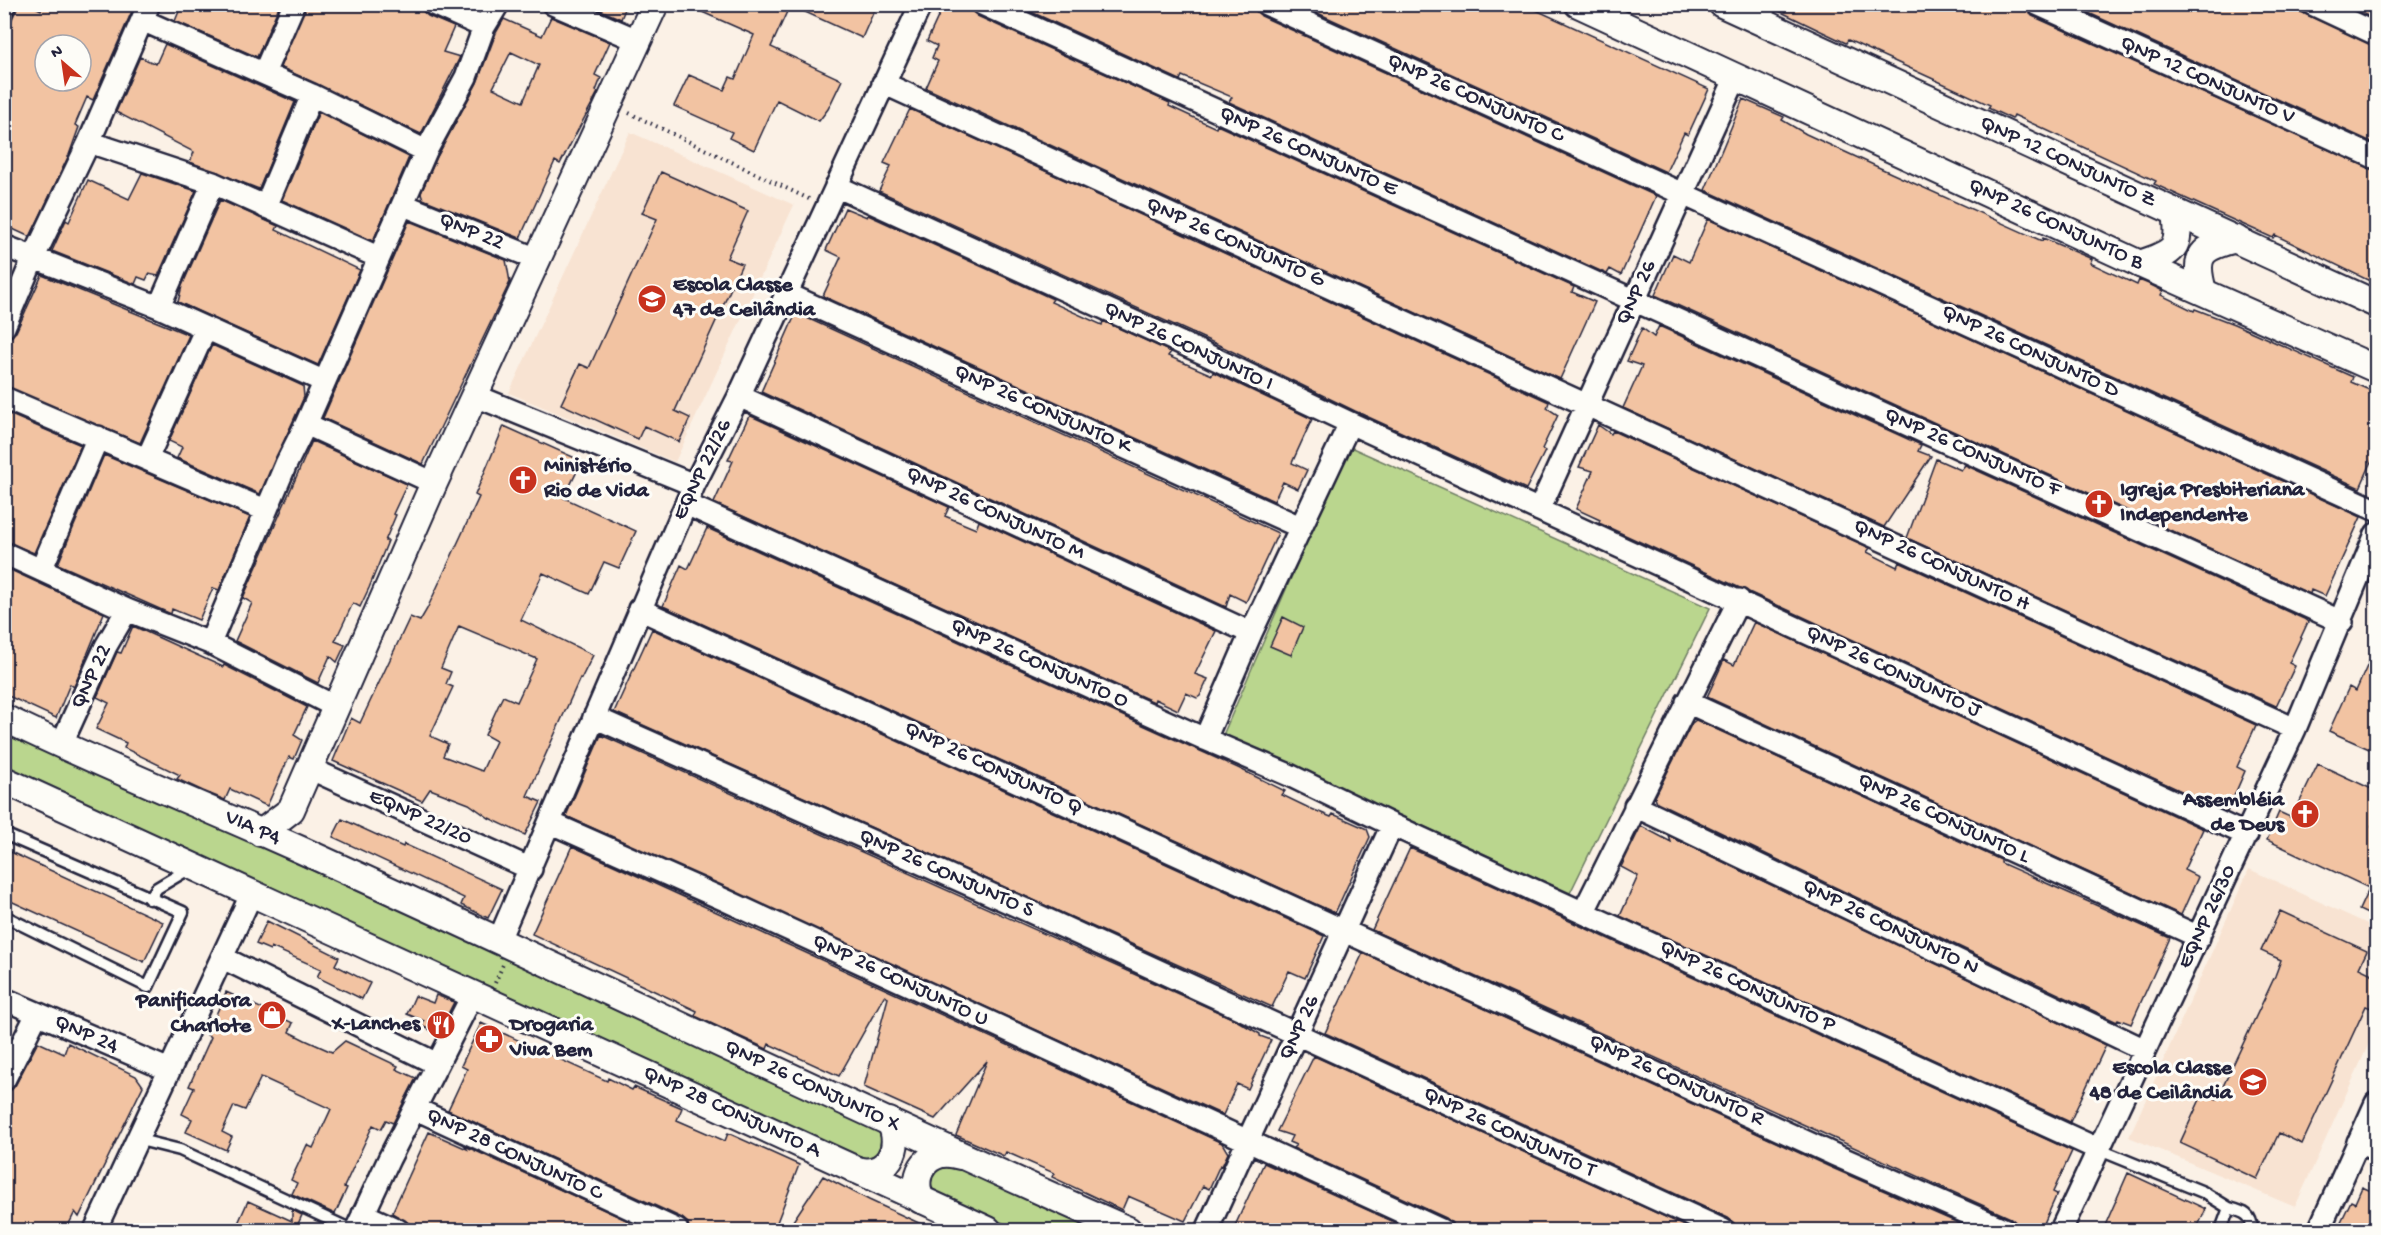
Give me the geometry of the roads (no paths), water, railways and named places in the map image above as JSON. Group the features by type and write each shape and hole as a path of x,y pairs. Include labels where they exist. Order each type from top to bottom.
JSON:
{"street":[{"path":"264,73 294,4"},
{"path":"434,4 484,27"},
{"path":"210,643 265,510 306,424 378,257 404,205 426,151 466,77 484,27 498,4"},
{"path":"553,4 638,40"},
{"path":"261,833 291,810 334,706 434,483 655,4"},
{"name":"EQNP 22/26","path":"505,945 531,869 639,609 690,495 739,396 921,4"},
{"name":"QNP 26 CONJUNTO E","path":"982,4 1634,299"},
{"name":"QNP 26 CONJUNTO C","path":"1266,4 1683,194"},
{"name":"QNP 26 CONJUNTO B","path":"1578,4 2140,264 2376,369"},
{"name":"QNP 12 CONJUNTO Z","path":"1722,4 1762,13 2176,212 2376,304"},
{"name":"QNP 12 CONJUNTO V","path":"2037,4 2376,158"},
{"path":"2312,4 2376,34"},
{"path":"4,327 33,258 89,142 145,12 264,73 426,151"},
{"name":"QNP 26","path":"1539,510 1736,77"},
{"name":"QNP 26 CONJUNTO G","path":"883,83 1587,404"},
{"path":"266,207 312,95"},
{"path":"89,142 213,183 378,257"},
{"path":"159,307 213,183"},
{"name":"QNP 26 CONJUNTO I","path":"836,186 1205,354 1539,510"},
{"name":"QNP 26 CONJUNTO D","path":"1683,194 2376,510"},
{"name":"QNP 22","path":"404,205 537,259"},
{"path":"2140,264 2160,257 2173,248 2179,236 2176,212"},
{"path":"2203,291 2198,272 2199,257 2210,246 2236,239"},
{"path":"4,246 159,307 323,381"},
{"name":"QNP 26 CONJUNTO K","path":"785,294 1300,527"},
{"name":"QNP 26 CONJUNTO F","path":"1634,299 2342,622"},
{"path":"147,459 206,328"},
{"path":"476,396 690,495"},
{"name":"QNP 26 CONJUNTO M","path":"739,396 1251,633"},
{"path":"4,398 265,510"},
{"name":"QNP 26 CONJUNTO H","path":"1587,404 2295,729"},
{"path":"1204,739 1350,423"},
{"path":"306,424 434,483"},
{"path":"41,570 98,437"},
{"name":"QNP 26 CONJUNTO O","path":"690,495 1204,739 1289,775 1392,825"},
{"name":"QNP 26 CONJUNTO J","path":"1539,510 2247,835"},
{"name":"EQNP 26/30","path":"2061,1230 2295,729 2342,622 2376,534"},
{"path":"4,553 127,610 210,643 334,706"},
{"path":"1584,912 1739,600"},
{"name":"QNP 26 CONJUNTO Q","path":"639,609 935,742 1346,932"},
{"name":"QNP 22","path":"61,745 106,646 127,610"},
{"name":"QNP 26 CONJUNTO L","path":"1687,702 2199,937"},
{"name":"QNP 26 CONJUNTO S","path":"594,717 831,822 1297,1035"},
{"name":"VIA P4","path":"4,718 299,849 505,945"},
{"name":"EQNP 22/20","path":"309,768 531,869"},
{"path":"4,780 479,999 437,1064 357,1225 398,1230"},
{"name":"QNP 26 CONJUNTO N","path":"1635,806 2145,1050"},
{"path":"291,810 299,849"},
{"name":"QNP 26 CONJUNTO U","path":"551,823 725,900 1441,1230"},
{"name":"QNP 26","path":"1207,1230 1346,932 1392,825"},
{"name":"QNP 26 CONJUNTO P","path":"1392,825 2100,1150"},
{"path":"95,1230 252,893"},
{"name":"QNP 26 CONJUNTO R","path":"1346,932 2006,1230"},
{"name":"QNP 26 CONJUNTO X","path":"505,945 889,1121 960,1156 1128,1230"},
{"path":"223,958 437,1064"},
{"name":"QNP 24","path":"4,999 169,1070"},
{"name":"QNP 28 CONJUNTO A","path":"479,999 988,1230"},
{"name":"QNP 24","path":"4,1080 37,1014"},
{"name":"QNP 26 CONJUNTO T","path":"1297,1035 1723,1230"},
{"path":"2319,1230 2367,1146 2376,1103"},
{"name":"QNP 28 CONJUNTO C","path":"416,1109 677,1230"},
{"path":"851,1167 860,1171 878,1168 892,1156 896,1138 889,1121"},
{"path":"921,1200 917,1177 924,1164 937,1155 960,1156"}],"lane":[{"path":"4,834 183,912 148,987 4,916"},
{"path":"150,899 157,888 192,867"},
{"path":"136,1139 180,1150 357,1225"},
{"path":"2100,1150 2203,1192 2229,1208 2246,1212 2252,1220 2252,1230"},
{"path":"2221,1230 2229,1208"}],"place":[{"name":"Escola Classe 47 de Ceilândia","path":"652,299"},
{"name":"Ministério Rio de Vida","path":"523,480"},
{"name":"Igreja Presbiteriana Independente","path":"2099,504"},
{"name":"Assembléia de Deus","path":"2305,814"},
{"name":"Panificadora Charlote","path":"272,1015"},
{"name":"X-Lanches","path":"441,1025"},
{"name":"Drogaria Viva Bem","path":"489,1039"},
{"name":"Escola Classe 48 de Ceilândia","path":"2253,1082"}]}
